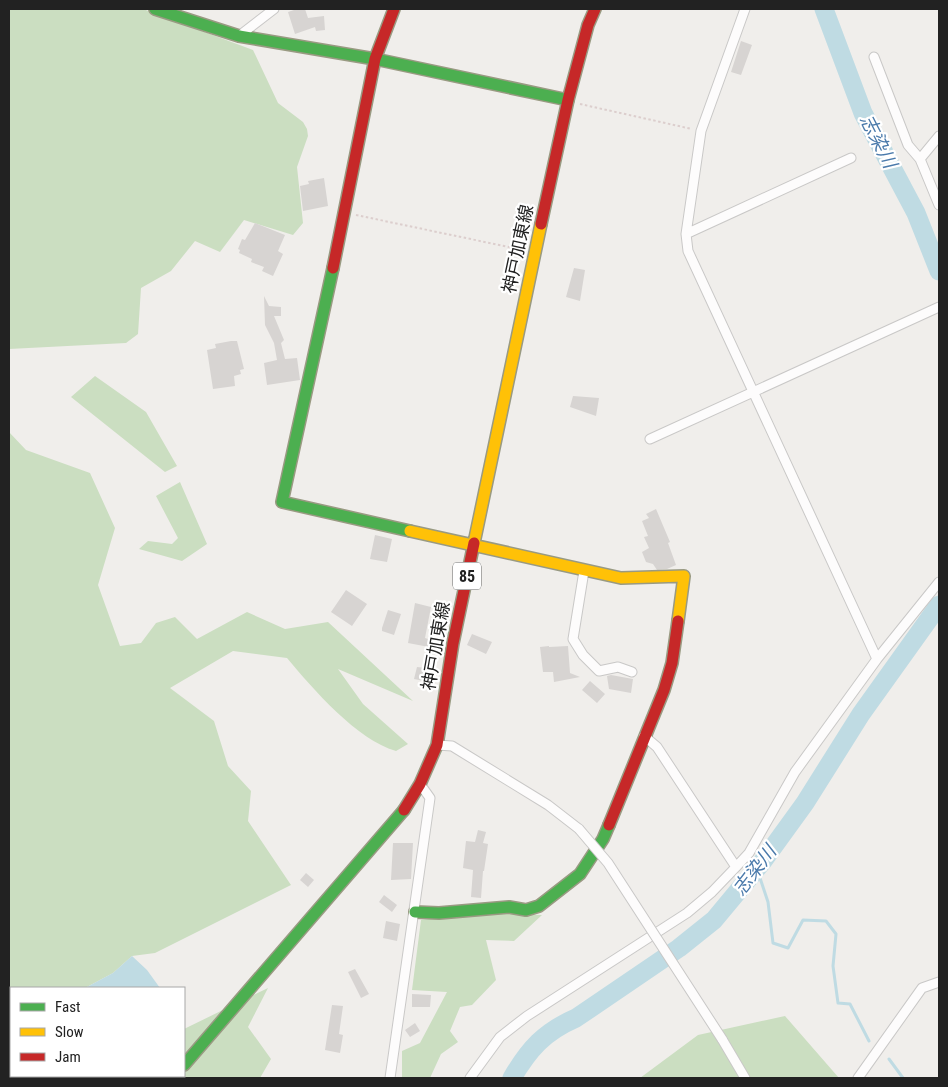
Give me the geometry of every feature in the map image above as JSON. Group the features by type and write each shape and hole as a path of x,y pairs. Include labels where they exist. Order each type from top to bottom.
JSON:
{"street":[{"path":"155,9 239,36 375,59 568,100"},
{"path":"239,36 274,9"},
{"path":"394,9 375,59 345,200 345,213 282,502 584,570 636,579 684,576 672,663 664,690 603,839 580,874 539,906 526,910 509,907 439,913 415,912"},
{"name":"神戸加東線","path":"185,1063 398,819 420,784 437,745 453,643 535,253 568,100 588,25 595,9"},
{"path":"745,9 702,132 686,234 695,268 877,659"},
{"path":"874,57 908,145 920,159 939,205"},
{"path":"920,159 939,136"},
{"path":"686,234 851,158"},
{"path":"650,439 939,307"},
{"path":"584,570 573,639 583,655 600,671 618,667 632,672"},
{"path":"470,1078 500,1037 527,1016 687,913 712,892 736,867 749,853 795,772 877,659 939,582"},
{"path":"644,736 657,747 736,867"},
{"path":"437,745 452,746 548,805 580,829 608,863 722,1039 745,1078"},
{"path":"390,1078 430,798 420,784"},
{"path":"858,1078 922,988 939,982"}],"path":[{"path":"568,100 702,132"},
{"path":"345,213 535,253"}],"green space":[{"path":"9,9 143,9 253,50 278,103 303,122 307,129 308,136 297,167 303,223 293,235 244,220 220,252 195,241 171,271 141,288 138,334 126,343 9,349"},
{"path":"95,376 146,412 177,466 165,472 71,397"},
{"path":"9,432 26,450 90,473 115,528 98,585 120,646 141,643 156,623 175,617 197,639 247,612 285,629 328,622 413,701 338,669 363,704 408,744 396,751 381,745 351,725 323,698 287,658 233,651 170,688 214,721 228,766 251,791 248,821 291,885 155,953 132,956 113,973 87,987 10,987 9,1044"},
{"path":"180,482 207,544 182,561 139,549 148,541 172,544 178,538 156,496"},
{"path":"487,913 542,915 514,941 486,940 496,980 472,1005 460,1007 450,1031 458,1042 441,1054 430,1078 402,1078 402,1051 420,1043 447,992 412,990 421,920"},
{"path":"268,988 248,1027 271,1059 260,1078 9,1078 10,1072 10,1077 185,1077 185,1029"},
{"path":"785,1016 839,1078 640,1078 698,1035"}],"water":[{"path":"132,956 147,970 159,987 87,987 113,973"}],"building":[{"path":"305,9 308,18 324,16 325,30 316,31 315,27 295,34 288,12"},
{"path":"741,41 752,45 741,75 731,72"},
{"path":"324,178 328,206 303,211 300,186 309,184 308,181"},
{"path":"255,223 285,235 278,251 283,254 273,276 262,271 264,267 251,262 252,259 239,253 240,250 238,249 242,239 245,240"},
{"path":"574,268 585,270 580,301 566,297"},
{"path":"264,296 269,306 281,307 281,316 274,316 284,340 281,343 285,359 297,358 300,380 267,385 264,363 277,360 274,343 265,325"},
{"path":"237,341 244,369 240,370 241,374 234,376 235,386 213,389 207,350 216,348 215,344"},
{"path":"573,396 599,398 596,416 570,407"},
{"path":"656,509 670,542 668,543 676,565 667,569 657,570 653,564 646,562 642,552 649,548 644,537 648,536 642,521 649,518 646,514"},
{"path":"375,535 392,539 387,562 370,559"},
{"path":"346,590 367,604 352,626 331,612"},
{"path":"415,603 431,607 425,638 431,640 429,647 408,643"},
{"path":"388,610 401,614 394,635 382,631"},
{"path":"472,634 492,642 486,654 467,645"},
{"path":"568,646 570,673 580,677 554,682 553,672 543,672 540,647"},
{"path":"417,667 426,668 424,681 414,679"},
{"path":"607,676 633,679 631,693 609,689"},
{"path":"590,681 605,694 597,703 582,690"},
{"path":"478,830 486,832 483,843 488,844 481,898 471,897 473,870 463,868 466,841 475,842"},
{"path":"393,843 413,843 411,879 391,880"},
{"path":"306,873 314,880 308,887 300,880"},
{"path":"384,895 397,905 392,912 379,902"},
{"path":"386,921 400,924 397,941 383,938"},
{"path":"355,969 369,994 361,998 348,972"},
{"path":"412,994 431,995 430,1007 412,1007"},
{"path":"332,1005 343,1006 339,1034 343,1035 340,1053 325,1050"},
{"path":"415,1023 420,1031 410,1037 405,1030"}],"waterway":[{"name":"志染川","path":"824,9 863,113 916,213 939,271"},
{"name":"志染川","path":"512,1078 531,1050 546,1035 576,1018 679,948 714,920 763,861 805,803 861,714 939,605"},
{"path":"757,869 768,902 773,943 788,948 803,920 826,921 836,934 833,966 838,1003 850,1004 869,1041"},
{"path":"889,1059 903,1078"}],"traffic: fast":[{"path":"155,9 239,36 375,59 568,100"},
{"path":"333,268 282,502 410,531"},
{"path":"185,1064 404,810"},
{"path":"415,912 439,913 509,907 526,910 539,906 580,874 603,839 609,825"}],"traffic: slow":[{"path":"474,543 541,224"},
{"path":"410,531 621,578 684,576 678,621"}],"traffic: jam":[{"path":"333,268 375,59 394,9"},
{"path":"541,224 568,100 588,25 595,9"},
{"path":"404,810 420,784 437,745 453,643 474,543"},
{"path":"609,825 664,690 672,663 678,621"}]}
